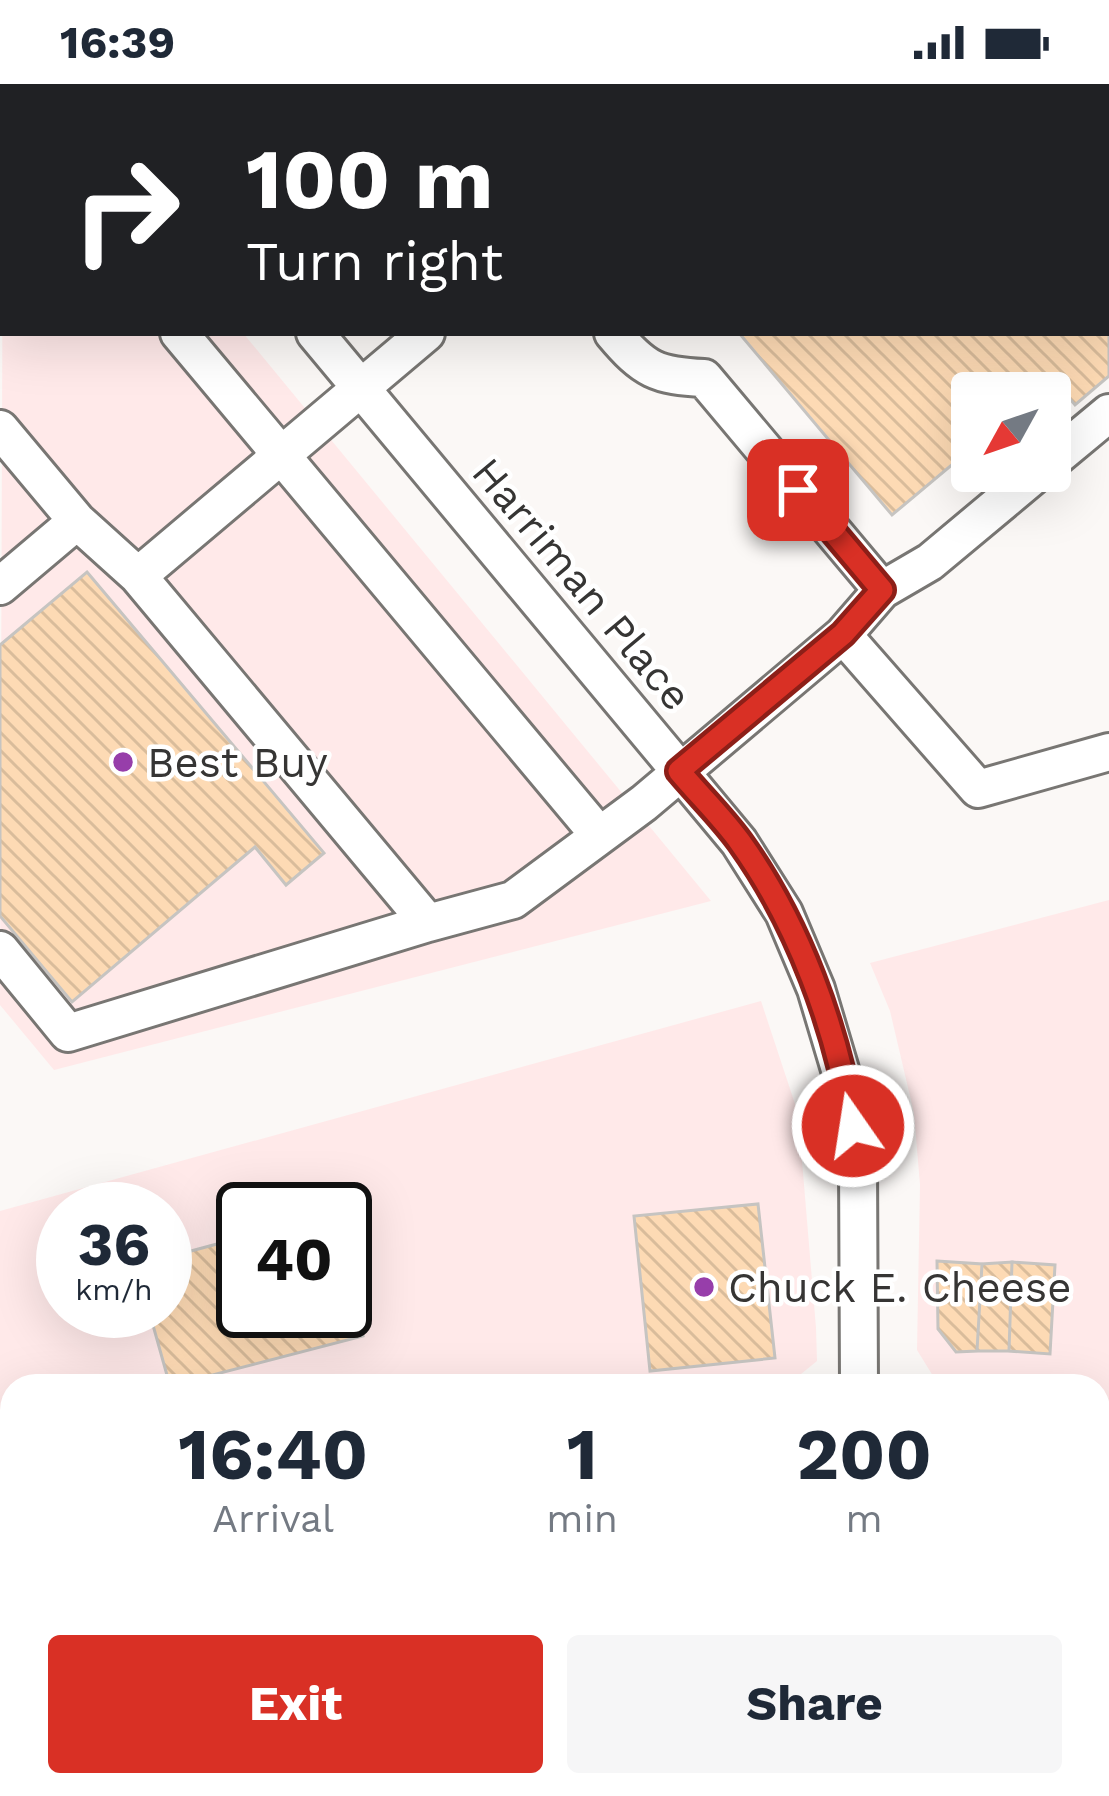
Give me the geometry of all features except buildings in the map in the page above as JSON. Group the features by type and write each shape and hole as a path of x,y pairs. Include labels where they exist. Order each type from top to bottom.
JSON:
{"street":[{"path":"182,336 599,836"},
{"name":"Harriman Place","path":"318,336 740,842 784,913 816,989 847,1093 859,1160 859,1374"},
{"path":"138,576 422,336"},
{"path":"616,336 663,376 704,378 882,590"},
{"path":"1071,444 1109,412"},
{"path":"0,429 76,521 138,576 428,923"},
{"path":"0,950 68,1033 513,900 599,836 843,634 882,590 930,562 1014,492"},
{"path":"0,586 76,521"},
{"path":"843,634 979,789 1109,752"}],"shaded area":[{"path":"2,336 245,336 711,901 54,1070 0,1005"},
{"path":"1109,900 1109,1374 932,1374 917,1350 920,1185 914,1113 890,1011 870,963"},
{"path":"761,1001 798,1113 817,1361 801,1374 0,1374 0,1211 36,1201 36,1338 192,1338 192,1182 105,1182"}],"place":[{"name":"Best Buy","path":"123,762"},
{"name":"Chuck E. Cheese","path":"704,1287"}],"route":[{"path":"798,490 882,590 843,634 679,771 740,842 784,913 816,989 853,1126"}]}
